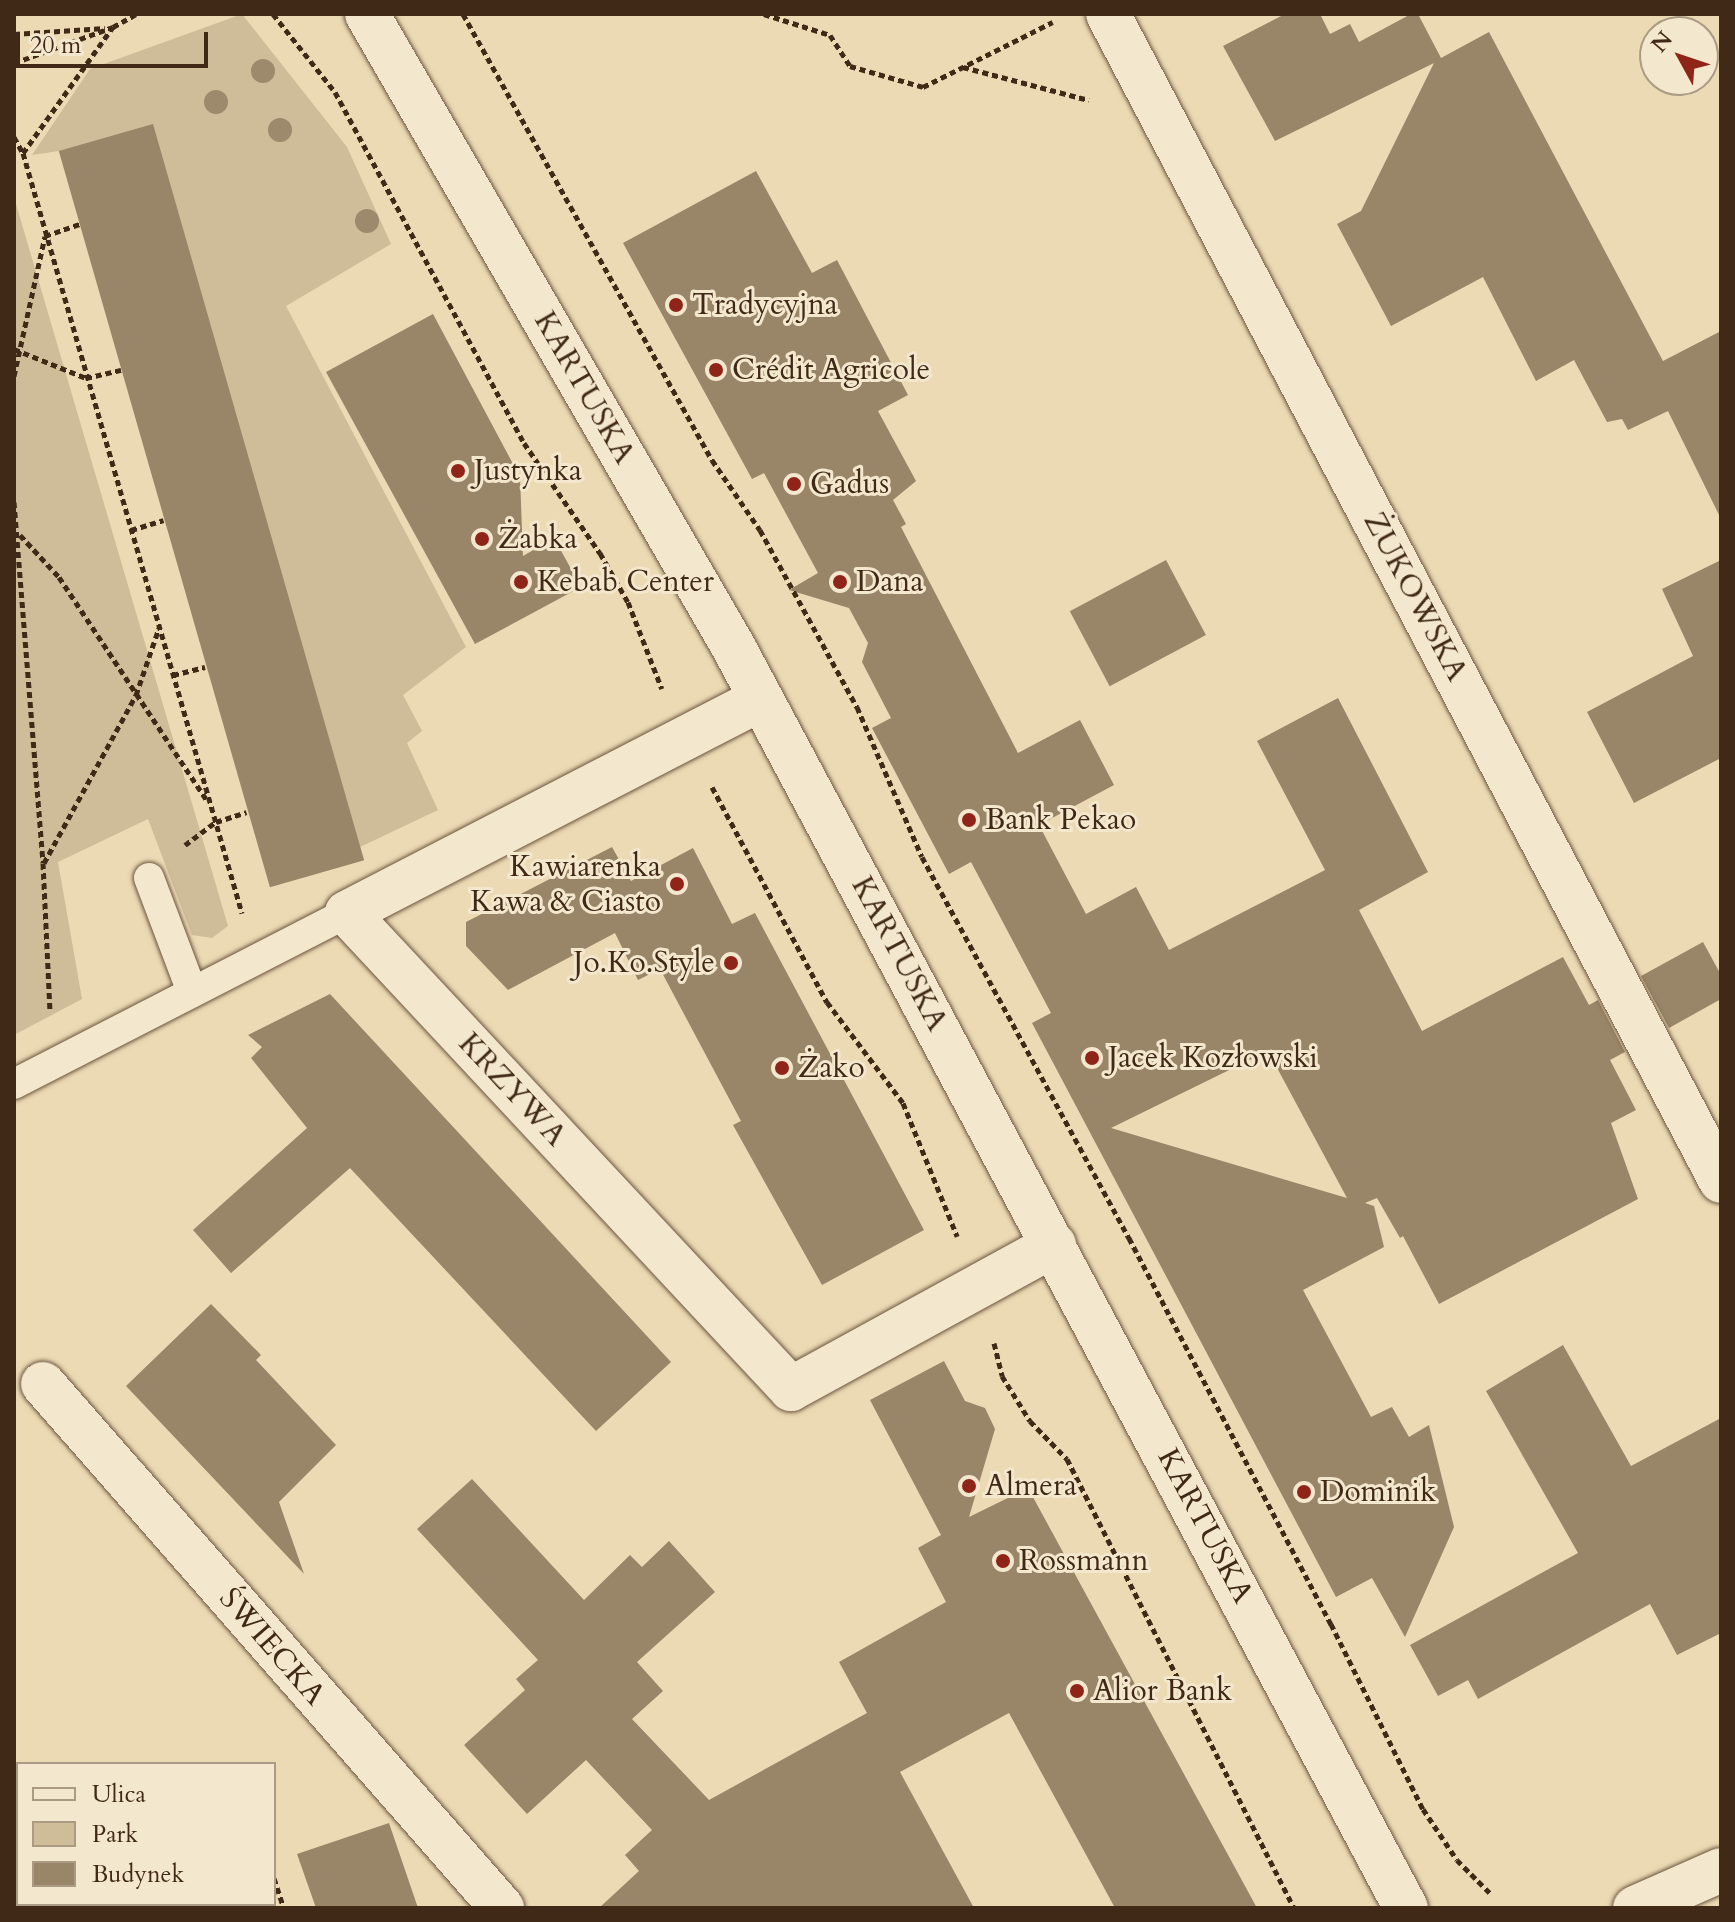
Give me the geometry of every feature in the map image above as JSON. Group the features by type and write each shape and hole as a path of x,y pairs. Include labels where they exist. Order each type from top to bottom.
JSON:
{"street":[{"name":"KARTUSKA","path":"367,14 761,699 1406,1908"},
{"name":"ŻUKOWSKA","path":"1108,14 1721,1181"},
{"path":"347,913 761,699"},
{"name":"KRZYWA","path":"347,913 791,1389 1054,1245"},
{"name":"ŚWIECKA","path":"43,1384 502,1908"},
{"path":"1635,1908 1721,1870"}],"lane":[{"path":"149,878 192,992"},
{"path":"14,1084 347,913"}],"path":[{"path":"14,63 113,27 136,14"},
{"path":"273,14 335,92 524,443 600,553 628,602 672,713 827,1002 903,1103 979,1285 1002,1376 1030,1421 1067,1459 1294,1908"},
{"path":"463,14 712,460 760,530 857,707 922,857 1158,1293 1331,1624 1423,1809 1457,1860 1491,1894"},
{"path":"764,14 830,35 850,66 923,87 1055,21"},
{"path":"14,34 113,27"},
{"path":"23,153 113,27"},
{"path":"962,67 1098,103 1159,112"},
{"path":"14,137 23,153 243,914"},
{"path":"45,236 80,224"},
{"path":"14,376 22,352 45,236"},
{"path":"14,349 86,378 121,370"},
{"path":"14,502 43,863 50,1011"},
{"path":"131,530 164,520"},
{"path":"16,530 59,577 211,807"},
{"path":"43,863 136,695 159,627"},
{"path":"173,675 205,667"},
{"path":"149,878 193,838 216,822 246,812"},
{"path":"276,1884 284,1908"}],"green space":[{"path":"242,14 347,147 391,244 286,306 466,647 403,695 422,731 407,743 438,810 358,848 59,151 32,155 90,69"},
{"path":"14,197 228,926 212,938 192,935 148,819 58,862 82,999 14,1035"}],"building":[{"path":"1285,14 1320,14 1330,34 1350,24 1359,42 1411,14 1418,14 1441,58 1489,32 1663,361 1721,331 1721,519 1668,411 1628,430 1622,419 1607,422 1574,360 1536,381 1483,277 1391,326 1337,224 1361,211 1434,63 1275,141 1223,46"},
{"path":"153,124 364,860 270,887 59,151"},
{"path":"756,171 812,273 837,260 908,395 878,411 916,481 893,500 906,524 901,527 1018,753 1080,720 1114,785 1039,825 1086,914 1136,887 1169,950 1325,870 1257,741 1338,698 1428,872 1359,910 1422,1031 1563,957 1589,1005 1598,1000 1625,1052 1610,1060 1636,1110 1611,1123 1638,1199 1439,1304 1403,1236 1400,1238 1377,1198 1365,1203 1374,1206 1384,1247 1303,1290 1371,1417 1392,1407 1409,1437 1429,1425 1454,1527 1405,1637 1372,1578 1336,1597 1032,1023 1051,1013 971,862 949,874 872,728 891,718 862,662 868,643 849,608 789,590 818,573 764,473 752,479 623,243","holes":["1268,1051 1347,1198 1111,1128"]},
{"path":"433,314 520,477 523,556 554,538 581,587 475,644 326,372"},
{"path":"1166,560 1206,635 1110,686 1070,611"},
{"path":"1721,560 1721,758 1634,803 1587,712 1693,656 1662,589"},
{"path":"612,847 631,881 693,848 732,924 755,913 924,1230 822,1285 733,1125 741,1121 660,969 638,980 615,933 508,990 466,946 466,922"},
{"path":"1703,942 1721,975 1721,999 1669,1028 1641,976"},
{"path":"330,994 671,1362 596,1431 350,1168 231,1273 193,1230 307,1128 251,1058 262,1047 248,1035"},
{"path":"211,1304 261,1355 256,1360 336,1445 279,1502 304,1574 126,1386"},
{"path":"1563,1345 1631,1466 1721,1418 1721,1633 1677,1655 1650,1604 1478,1699 1468,1680 1438,1696 1410,1645 1578,1553 1486,1391"},
{"path":"944,1361 965,1401 985,1408 995,1429 969,1517 1028,1488 1257,1908 1115,1908 1009,1713 900,1772 974,1908 599,1908 639,1871 625,1855 652,1830 586,1760 527,1814 464,1745 525,1690 516,1679 538,1660 417,1529 472,1479 584,1600 630,1555 642,1567 669,1541 715,1592 637,1662 663,1691 632,1719 709,1800 867,1713 839,1662 946,1602 918,1548 941,1535 870,1400"},
{"path":"389,1823 418,1908 316,1908 297,1854"}],"place":[{"name":"Tradycyjna","path":"676,305"},
{"name":"Crédit Agricole","path":"716,370"},
{"name":"Justynka","path":"458,471"},
{"name":"Gadus","path":"794,484"},
{"name":"Żabka","path":"482,539"},
{"name":"Kebab Center","path":"521,582"},
{"name":"Dana","path":"840,582"},
{"name":"Bank Pekao","path":"969,820"},
{"name":"Kawiarenka Kawa & Ciasto","path":"677,884"},
{"name":"Jo.Ko.Style","path":"731,963"},
{"name":"Jacek Kozłowski","path":"1092,1058"},
{"name":"Żako","path":"782,1068"},
{"name":"Almera","path":"969,1486"},
{"name":"Dominik","path":"1304,1492"},
{"name":"Rossmann","path":"1003,1561"},
{"name":"Alior Bank","path":"1077,1691"}]}
